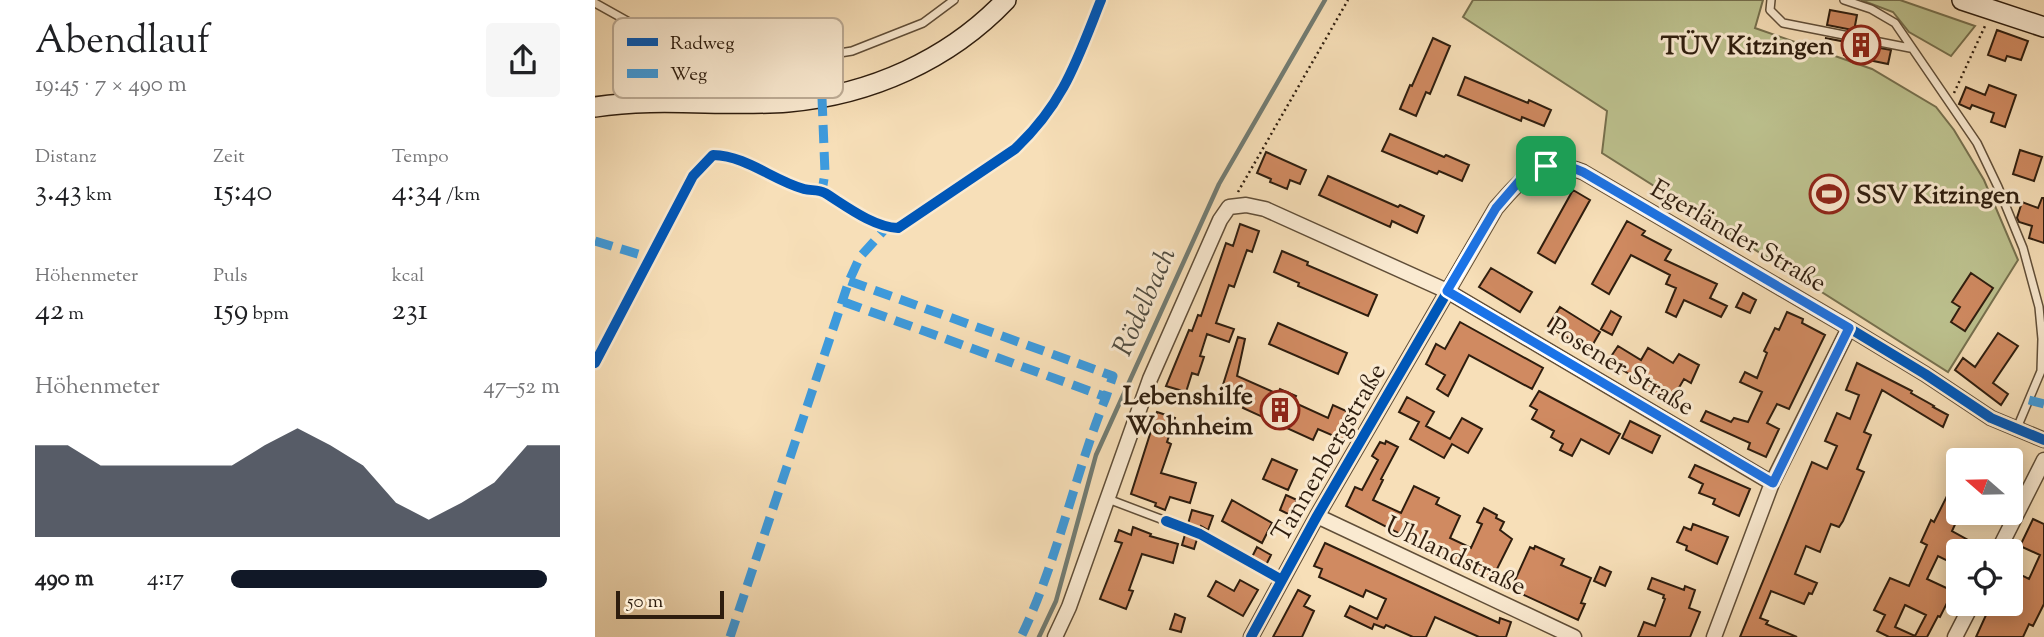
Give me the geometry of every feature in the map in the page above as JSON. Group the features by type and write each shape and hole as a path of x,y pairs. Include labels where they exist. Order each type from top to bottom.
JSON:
{"main road":[{"path":"843,93 923,64 965,37 1006,0"},
{"path":"1962,0 2044,27"},
{"path":"596,103 786,102 811,98"}],"street":[{"name":"Egerländer Straße","path":"1447,291 1496,208 1521,179 1546,166 1568,166 1600,182 1849,328 1991,418 2044,440"},
{"name":"Posener Straße","path":"1229,207 1246,205 1265,209 1447,291 1773,483"},
{"path":"1055,637 1069,607 1150,379 1220,220 1229,207"},
{"name":"Tannenbergstraße","path":"1251,637 1317,516 1447,291"},
{"path":"1714,637 1773,483 1849,328"},
{"path":"2004,539 2044,460"},
{"name":"Uhlandstraße","path":"1317,516 1574,637"},
{"path":"1955,637 1966,616"}],"lane":[{"path":"843,52 923,23 954,0"},
{"path":"1771,0 1770,10 1783,23 1910,48"},
{"path":"1844,0 1871,9 1895,23 1977,144 2023,248 2039,307 2041,371 2017,428"},
{"path":"595,3 622,18"},
{"path":"1108,499 1165,521"}],"path":[{"path":"1229,207 1348,0"},
{"path":"1949,105 1992,10"}],"green space":[{"name":"SSV Kitzingen","path":"1473,0 1763,0 1755,28 1872,69 1936,107 1954,130 1984,180 2018,260 1948,372 1602,153 1607,111 1463,17"},
{"path":"1861,0 1900,0 1975,26 1951,56 1909,32 1893,12"}],"building":[{"path":"1830,10 1857,15 1854,30 1827,25"},
{"path":"1997,30 2028,41 2021,60 2007,56 2005,61 1988,55"},
{"path":"1433,38 1450,46 1430,94 1426,92 1416,116 1400,109"},
{"path":"1825,38 1891,50 1888,64 1844,55 1846,42"},
{"path":"1465,77 1551,110 1544,126 1522,117 1521,121 1458,95"},
{"path":"1989,85 2016,95 2005,127 1991,122 1994,113 1972,105 1970,109 1959,104 1966,87 1985,95"},
{"path":"1390,134 1469,165 1462,181 1439,171 1437,174 1382,151"},
{"path":"2020,150 2042,157 2034,181 2013,174"},
{"path":"1266,152 1306,170 1300,184 1290,180 1287,189 1257,173"},
{"path":"1328,176 1424,216 1417,233 1392,221 1390,227 1319,195"},
{"path":"1573,190 1590,200 1555,263 1538,253"},
{"path":"2042,198 2044,243 2029,238 2032,226 2019,222 2017,218 2022,202 2038,208"},
{"path":"1627,221 1645,231 1642,235 1671,250 1665,260 1717,284 1710,298 1727,306 1721,317 1684,300 1676,317 1666,312 1676,288 1666,284 1670,275 1631,255 1609,294 1592,284"},
{"path":"1240,224 1259,231 1252,252 1247,250 1234,287 1229,285 1216,323 1234,329 1229,342 1207,334 1200,356 1204,357 1198,375 1192,373 1186,392 1166,386 1189,330 1192,331 1198,315 1201,316 1226,243 1233,246"},
{"path":"1282,251 1308,262 1307,265 1377,295 1368,316 1298,286 1299,283 1274,272"},
{"path":"1491,268 1532,292 1520,312 1479,287"},
{"path":"1971,273 1993,288 1965,331 1951,322 1960,307 1952,302"},
{"path":"1743,293 1756,300 1750,313 1736,307"},
{"path":"1560,307 1600,332 1589,351 1548,326"},
{"path":"1611,311 1621,317 1612,335 1601,329"},
{"path":"1787,312 1803,319 1802,323 1825,335 1789,409 1777,404 1767,423 1779,429 1766,457 1748,449 1750,443 1701,421 1706,411 1731,422 1734,418 1748,422 1762,392 1740,382 1745,372 1757,378 1767,353 1764,351 1775,328 1779,330"},
{"path":"1460,322 1543,368 1532,389 1469,355 1448,396 1437,389 1445,375 1426,364 1436,344 1445,349"},
{"path":"1278,323 1347,353 1338,374 1269,344"},
{"path":"1998,333 2018,346 1993,383 2008,394 2001,405 1955,370 1963,358 1975,367"},
{"name":"Lebenshilfe Wohnheim","path":"1238,337 1245,339 1237,376 1278,394 1280,389 1296,396 1293,402 1328,418 1333,405 1355,415 1343,440 1318,429 1313,440 1243,408 1249,394 1222,388"},
{"path":"1618,346 1641,360 1648,348 1673,363 1679,354 1699,365 1691,383 1684,379 1670,403 1608,361"},
{"path":"1857,363 1912,391 1911,393 1948,415 1943,427 1882,390 1864,432 1871,435 1857,469 1864,472 1843,521 1839,527 1831,524 1820,552 1806,546 1795,574 1817,583 1812,594 1809,593 1804,604 1771,591 1760,618 1768,621 1766,624 1797,637 1740,637 1812,462 1827,469 1837,446 1825,441 1837,413 1850,419 1859,395 1846,390"},
{"path":"1539,391 1620,434 1609,454 1581,439 1572,456 1560,450 1563,444 1551,437 1554,431 1532,419 1537,410 1530,406"},
{"path":"1407,397 1434,412 1426,426 1450,439 1462,418 1482,429 1468,453 1452,444 1444,458 1410,439 1419,422 1399,412"},
{"path":"1157,412 1175,418 1167,442 1171,444 1161,473 1196,483 1190,503 1170,497 1165,510 1155,506 1156,503 1131,494"},
{"path":"1630,421 1660,436 1652,453 1622,438"},
{"path":"1386,441 1398,447 1373,500 1401,513 1414,486 1439,498 1436,504 1460,516 1450,538 1471,548 1482,524 1477,522 1484,508 1504,522 1500,530 1512,539 1491,581 1346,506 1355,487 1362,490 1378,460 1372,456 1380,442 1385,444"},
{"path":"1272,459 1297,470 1288,490 1263,479"},
{"path":"1695,465 1750,489 1739,516 1713,504 1715,499 1699,493 1703,484 1689,477"},
{"path":"1286,495 1297,500 1290,515 1280,510"},
{"path":"1946,498 1946,525 1955,525 1952,531 1966,539 1946,539 1946,560 1938,556 1927,579 1946,588 1946,605 1927,637 1889,637 1877,631 1885,615 1874,610 1890,578 1909,586 1927,545 1921,542 1931,520 1934,522","holes":["1905,605 1926,615 1915,636 1895,627"]},
{"path":"1232,500 1272,523 1262,543 1222,521"},
{"path":"1192,510 1213,516 1208,530 1201,526 1194,549 1182,545"},
{"path":"2033,519 2044,524 2044,604 2033,626 2029,624 2023,637 1976,637 1986,616 2023,616 2023,576 2029,579 2040,555 2023,547 2023,540"},
{"path":"1693,524 1728,537 1717,564 1686,550 1687,546 1677,542 1684,527 1691,530"},
{"path":"1133,527 1151,534 1150,536 1178,544 1173,563 1142,554 1129,590 1133,591 1126,609 1100,599 1122,543 1115,541 1119,530 1131,535"},
{"path":"1325,543 1499,623 1500,618 1511,622 1506,637 1479,637 1435,617 1426,637 1413,637 1386,625 1384,628 1374,624 1372,629 1345,616 1350,606 1377,619 1386,599 1366,590 1363,597 1319,577 1322,569 1314,566"},
{"path":"1535,546 1564,559 1561,565 1591,578 1581,603 1585,604 1578,620 1511,589 1530,547 1534,549"},
{"path":"1257,547 1271,555 1265,567 1251,559"},
{"path":"1600,567 1611,572 1605,586 1594,581"},
{"path":"1652,578 1684,590 1685,586 1695,590 1689,608 1700,612 1690,637 1638,637 1644,622 1655,626 1665,599 1664,595 1648,589"},
{"path":"1240,580 1258,590 1243,616 1208,596 1216,581 1234,591"},
{"path":"1298,590 1310,596 1304,606 1314,611 1302,637 1273,637"},
{"path":"1175,614 1185,618 1181,632 1170,629"}],"waterway":[{"name":"Rödelbach","path":"1039,637 1056,601 1096,455 1219,184 1325,0"}],"marked path":[{"path":"822,98 825,173 822,191"},
{"path":"730,637 849,281 860,257 886,228"},
{"path":"595,241 651,258"},
{"path":"849,281 1113,376 1106,397"},
{"path":"844,302 1106,397 1056,548 1021,637"},
{"path":"2029,400 2044,404"}],"cycle path":[{"path":"595,363 693,176 713,155 737,159 792,185 822,192 869,220 898,228 1015,149 1032,132 1046,115 1067,80 1101,0"},
{"path":"1251,637 1317,516 1496,208 1524,179 1544,168 1568,167 1583,172 1849,328 1991,418 2044,440"},
{"path":"1166,521 1200,534 1282,580"}],"place":[{"name":"TÜV Kitzingen","path":"1861,45"},
{"name":"SSV Kitzingen","path":"1829,194"},
{"name":"Lebenshilfe Wohnheim","path":"1280,410"}],"route":[{"path":"1546,166 1568,166 1583,172 1849,328 1773,483 1447,291 1496,208 1521,179 1546,166"}]}
